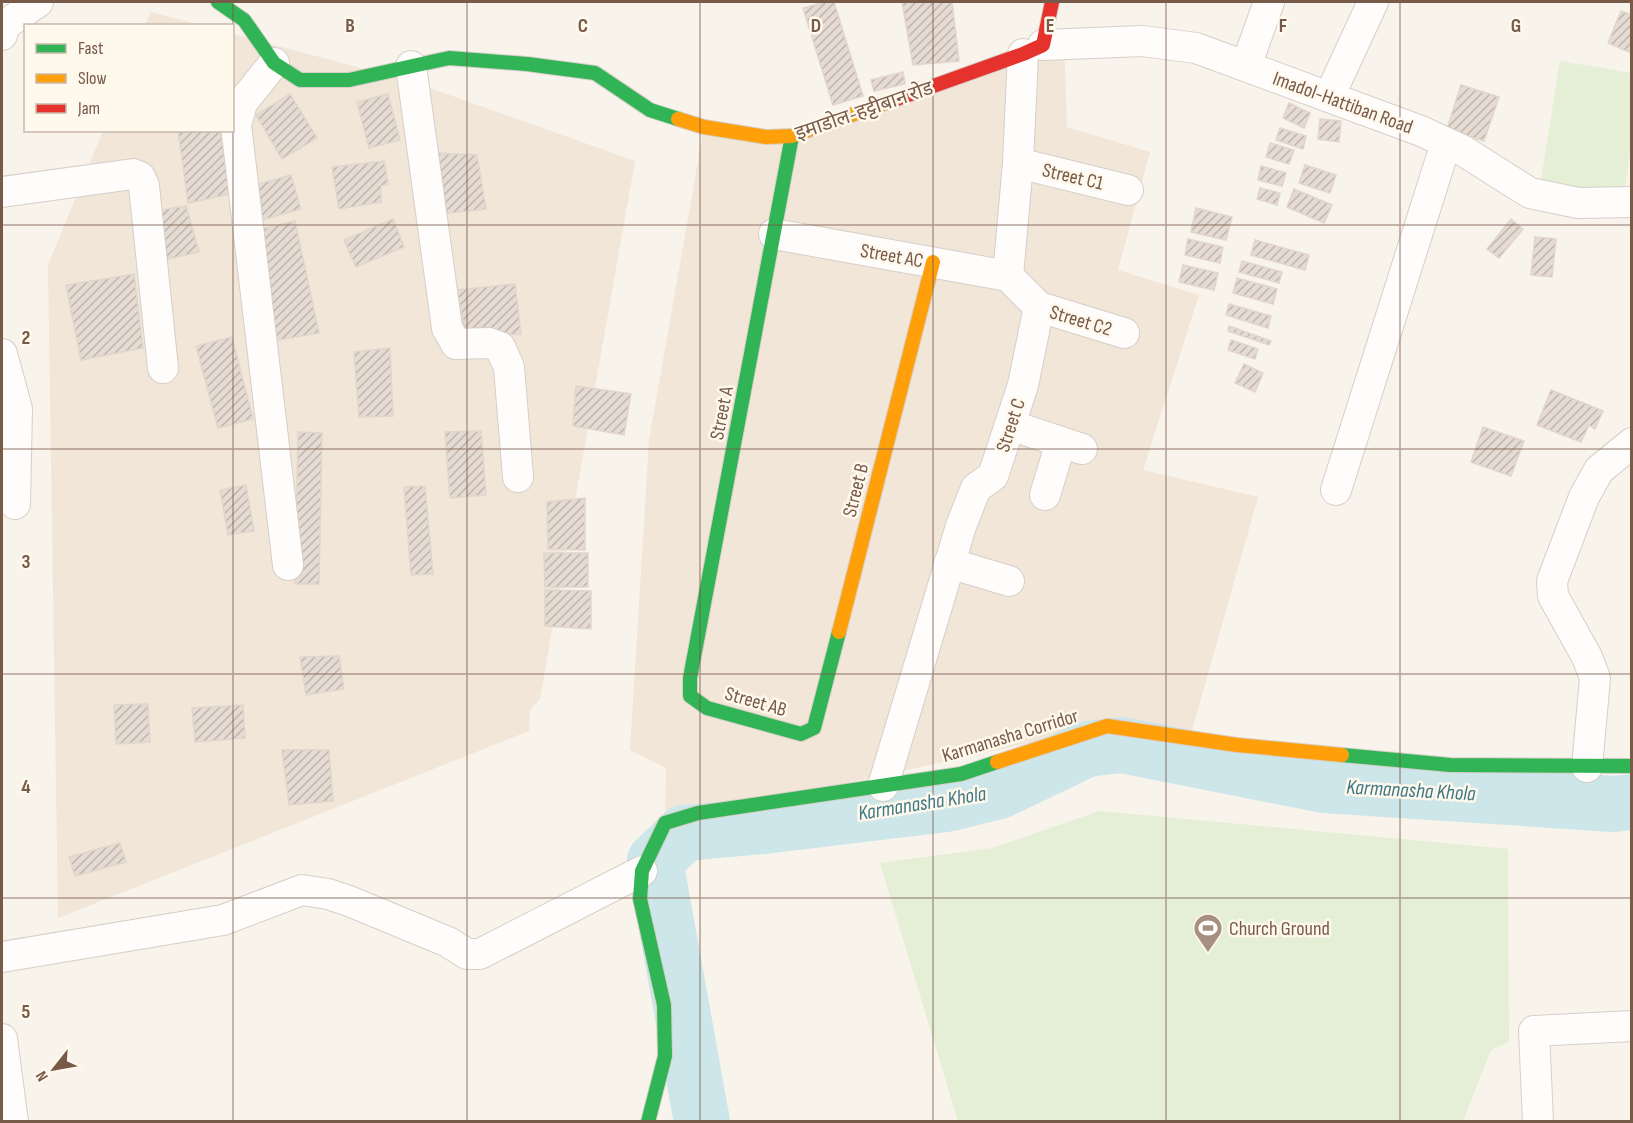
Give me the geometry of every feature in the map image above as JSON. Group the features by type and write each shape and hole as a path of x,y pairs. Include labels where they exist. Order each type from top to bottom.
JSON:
{"street":[{"path":"3,28 38,2"},
{"path":"1039,307 1008,276 1018,163 1033,49 1052,2"},
{"path":"1246,66 1269,2"},
{"path":"1329,97 1373,2"},
{"name":"इमाडोल-हट्टीबान रोड","path":"221,3 244,20 274,63 300,80 349,80 449,58 527,64 595,73 650,110 704,127 766,137 792,136 1033,49"},
{"name":"Imadol-Hattiban Road","path":"1033,49 1142,40 1196,48 1421,131 1530,192 1578,202 1632,202"},
{"path":"274,63 242,103 236,125 288,565"},
{"path":"411,66 447,328 456,344 489,343 500,347 509,367 518,477"},
{"name":"Street A","path":"690,696 690,678 792,136"},
{"path":"1336,490 1446,143"},
{"name":"Street C1","path":"1018,163 1128,190"},
{"path":"2,192 133,174 140,177 144,186 163,368"},
{"name":"Street AC","path":"774,234 1008,276"},
{"name":"Street B","path":"814,728 933,262"},
{"name":"Street C2","path":"1039,307 1124,333"},
{"name":"Street C","path":"883,786 949,563 976,488 993,476 1010,425 1023,385 1039,307"},
{"path":"2,354 17,409 15,504"},
{"path":"1010,425 1071,445 1045,495"},
{"path":"1587,766 1595,678 1587,657 1553,596 1552,581 1584,497 1599,470 1632,443"},
{"path":"949,563 1009,581"},
{"name":"Street AB","path":"690,696 707,708 801,734 814,728"},
{"name":"Karmanasha Corridor","path":"648,1122 665,1056 664,1005 640,899 642,871 653,845 666,824 698,813 961,774 1107,726 1237,745 1450,765 1632,766"},
{"path":"2,957 224,920 302,890 328,894 349,901 448,942 467,954 480,954 642,871"},
{"path":"1538,1122 1534,1031 1632,1026"},
{"path":"2,1039 13,1122"}],"shaded area":[{"path":"151,12 197,24 145,24"},
{"path":"234,34 413,82 635,161 540,699 530,710 529,731 58,918 48,265 103,132 234,132"},
{"path":"1064,44 1067,127 1150,152 1118,270 1199,295 1143,470 1258,497 1190,738 1107,726 665,823 666,768 630,750 649,440 704,127 766,137"}],"green space":[{"path":"1560,61 1631,73 1631,148 1623,200 1540,186"},
{"name":"Church Ground","path":"1100,811 1508,849 1509,1042 1491,1050 1463,1121 958,1121 880,863 992,848"}],"building":[{"path":"834,2 863,96 833,105 803,8"},
{"path":"902,2 952,2 959,61 913,65"},
{"path":"1621,11 1632,15 1632,53 1608,43"},
{"path":"903,72 905,84 874,91 871,80"},
{"path":"1461,85 1499,97 1484,141 1447,129"},
{"path":"290,94 317,138 282,159 256,115"},
{"path":"388,94 400,140 369,148 357,102"},
{"path":"1289,103 1310,113 1304,128 1283,118"},
{"path":"1320,119 1341,121 1339,142 1318,139"},
{"path":"1280,128 1306,136 1303,149 1276,140"},
{"path":"178,132 221,132 230,194 188,203"},
{"path":"1270,143 1294,150 1289,164 1266,157"},
{"path":"435,153 477,155 486,209 441,214"},
{"path":"384,161 388,184 381,186 381,202 339,209 332,167"},
{"path":"1305,165 1336,175 1330,193 1299,183"},
{"path":"1261,166 1286,173 1282,186 1258,180"},
{"path":"291,175 301,209 261,220 251,186"},
{"path":"1260,188 1280,193 1277,205 1257,199"},
{"path":"1294,189 1332,205 1324,223 1287,207"},
{"path":"186,206 199,252 159,261 148,212"},
{"path":"1196,208 1232,217 1226,240 1191,232"},
{"path":"393,219 404,247 356,267 344,240"},
{"path":"1511,219 1523,229 1499,258 1487,249"},
{"path":"295,221 319,333 273,341 253,231"},
{"path":"1535,237 1556,239 1552,277 1531,275"},
{"path":"1188,239 1223,247 1220,263 1185,255"},
{"path":"1255,240 1309,255 1305,270 1251,255"},
{"path":"1242,261 1282,272 1279,283 1239,272"},
{"path":"1183,265 1218,273 1214,290 1179,282"},
{"path":"134,274 143,348 81,360 66,285"},
{"path":"1237,278 1277,289 1273,304 1233,293"},
{"path":"515,284 521,334 466,335 457,290"},
{"path":"1229,304 1271,316 1268,328 1226,315"},
{"path":"1229,326 1271,341 1269,345 1228,331"},
{"path":"232,337 253,419 218,428 196,346"},
{"path":"1231,340 1258,349 1255,359 1228,350"},
{"path":"390,348 393,416 359,417 354,352"},
{"path":"1244,364 1263,373 1255,392 1235,383"},
{"path":"576,386 631,394 624,435 573,426"},
{"path":"1551,390 1603,411 1595,429 1589,425 1581,442 1537,425"},
{"path":"1483,427 1524,441 1511,476 1471,462"},
{"path":"481,431 486,495 450,498 445,432"},
{"path":"298,432 322,433 319,584 295,584"},
{"path":"246,485 254,531 228,535 220,490"},
{"path":"425,486 433,574 411,575 404,487"},
{"path":"585,498 585,550 548,549 547,502"},
{"path":"544,553 588,553 588,587 545,587"},
{"path":"545,590 591,591 591,629 545,626"},
{"path":"339,656 344,689 306,695 300,657"},
{"path":"148,704 150,742 116,744 114,705"},
{"path":"243,705 245,738 195,742 192,708"},
{"path":"282,750 329,750 333,801 289,805"},
{"path":"120,843 126,862 75,876 69,857"}],"waterway":[{"name":"Karmanasha Khola","path":"702,1122 655,861 684,833 764,826 946,804 999,791 1087,749 1122,745 1324,785 1614,804 1632,802"}],"traffic: fast":[{"path":"218,2 244,20 274,63 300,80 349,80 449,58 527,64 595,73 650,110 678,119"},
{"path":"792,136 690,678 690,696 707,708 801,734 814,728 839,632"},
{"path":"1342,755 1450,765 1632,766"},
{"path":"648,1122 665,1056 664,1005 640,899 642,871 665,823 698,813 961,774 997,762"}],"traffic: slow":[{"path":"678,119 704,127 766,137 792,136 897,99"},
{"path":"839,632 933,262"},
{"path":"997,762 1107,726 1237,745 1342,755"}],"traffic: jam":[{"path":"897,99 1043,45 1052,2"}],"place":[{"name":"Church Ground","path":"1208,954"}]}
